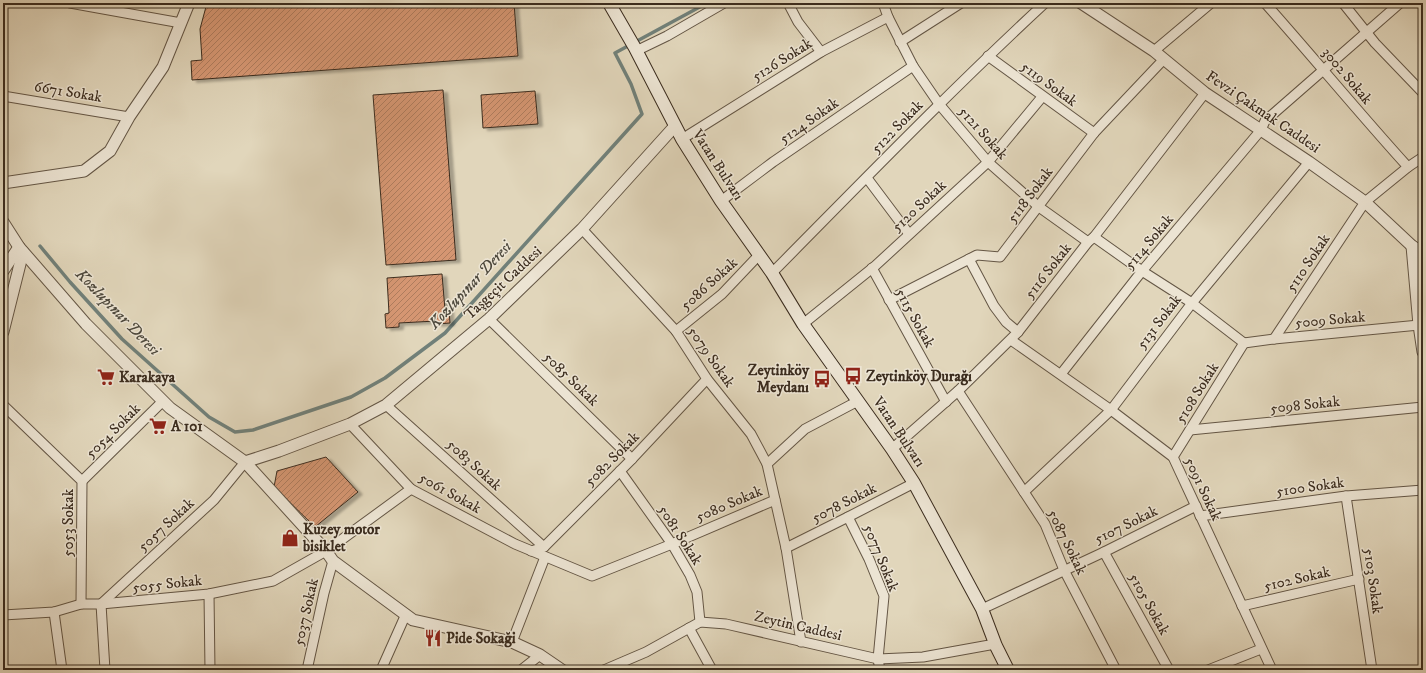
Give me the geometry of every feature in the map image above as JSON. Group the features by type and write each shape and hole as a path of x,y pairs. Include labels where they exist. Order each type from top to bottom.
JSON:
{"main road":[{"name":"Vatan Bulvarı","path":"609,3 636,50 674,127 721,201 772,273 803,324 914,483 982,609 995,644 1008,670"}],"street":[{"path":"70,3 181,23"},
{"path":"3,183 84,171 110,151 129,117 164,67 189,3"},
{"path":"636,50 667,36 724,3"},
{"path":"788,3 798,22 821,52"},
{"path":"883,3 888,17"},
{"path":"900,42 961,3"},
{"name":"5122 Sokak","path":"772,273 939,104 1045,3"},
{"name":"Fevzi Çakmak Caddesi","path":"1081,3 1154,51 1205,93 1309,162 1365,202 1412,246 1423,253"},
{"path":"1154,51 1211,3"},
{"name":"3002 Sokak","path":"1265,3 1324,70 1360,114 1408,167"},
{"path":"1343,3 1366,32 1423,94"},
{"name":"5114 Sokak","path":"1061,374 1142,271 1261,130 1265,121 1400,3"},
{"name":"5126 Sokak","path":"682,139 821,52 888,17"},
{"name":"5121 Sokak","path":"888,17 913,66 939,104 988,162 1039,207 1192,303 1244,343"},
{"name":"5119 Sokak","path":"988,56 1042,97 1094,133"},
{"name":"5118 Sokak","path":"889,300 977,255 1000,257 1094,133 1164,59"},
{"name":"5124 Sokak","path":"721,201 773,162 913,66"},
{"name":"5116 Sokak","path":"892,450 958,391 1011,340 1205,93"},
{"name":"6671 Sokak","path":"3,96 129,117"},
{"name":"5120 Sokak","path":"803,324 872,268 988,162 1042,97"},
{"name":"Taşgeçit Caddesi","path":"245,462 350,424 386,405 490,319 582,229 674,127"},
{"name":"5110 Sokak","path":"1274,339 1365,202 1408,167 1423,157"},
{"name":"5131 Sokak","path":"1024,492 1112,410 1192,303 1309,162"},
{"path":"866,178 909,234"},
{"path":"3,222 21,250 86,324 170,408 245,462 326,551 333,561 413,620 512,642 540,655 562,670"},
{"name":"5079 Sokak","path":"582,229 676,331 707,379 751,434 767,464 786,548 801,642"},
{"path":"1412,246 1423,352"},
{"path":"3,271 21,250"},
{"path":"3,332 21,250"},
{"name":"5086 Sokak","path":"676,331 722,294 759,255"},
{"path":"969,259 994,306 1006,322 1018,332"},
{"name":"5115 Sokak","path":"872,268 946,402"},
{"name":"5085 Sokak","path":"490,319 632,459"},
{"name":"5009 Sokak","path":"1244,343 1421,323"},
{"name":"5091 Sokak","path":"1011,340 1112,410 1173,457 1272,670"},
{"name":"5108 Sokak","path":"1173,457 1244,343"},
{"name":"5082 Sokak","path":"531,551 544,547 632,459 707,379"},
{"name":"5087 Sokak","path":"958,391 1045,524 1064,570 1116,670"},
{"name":"5054 Sokak","path":"82,481 163,401"},
{"path":"767,464 805,429 858,401"},
{"name":"5053 Sokak","path":"3,405 82,481 81,604"},
{"name":"5083 Sokak","path":"386,405 544,547"},
{"name":"5098 Sokak","path":"1190,430 1423,407"},
{"name":"5061 Sokak","path":"350,424 411,489 515,544 545,557"},
{"name":"5057 Sokak","path":"101,604 214,500 245,462"},
{"name":"5081 Sokak","path":"620,471 672,544 690,575 697,592 700,622"},
{"name":"5078 Sokak","path":"786,548 848,518 914,483"},
{"name":"5055 Sokak","path":"3,615 54,612 81,604 101,604 208,594 273,581 326,551 411,489"},
{"name":"5100 Sokak","path":"1200,516 1346,496 1423,490"},
{"name":"5103 Sokak","path":"1346,496 1372,670"},
{"name":"5080 Sokak","path":"672,544 775,500"},
{"name":"5107 Sokak","path":"982,609 1104,552 1196,506"},
{"name":"5077 Sokak","path":"848,518 869,558 884,596 878,658 880,670"},
{"path":"512,642 545,557 592,576 672,544"},
{"name":"5105 Sokak","path":"1104,552 1169,670"},
{"name":"5037 Sokak","path":"307,670 333,561"},
{"name":"5102 Sokak","path":"1242,606 1359,579"},
{"path":"208,594 210,670"},
{"path":"101,604 105,670"},
{"path":"54,612 62,670"},
{"path":"381,670 406,614"},
{"path":"604,670 646,652 700,622"},
{"name":"Zeytin Caddesi","path":"700,622 726,624 878,658 923,658 995,644"},
{"path":"689,628 712,670"},
{"path":"1208,670 1261,648"},
{"path":"521,670 540,655"}],"building":[{"path":"207,3 514,3 518,56 192,80 191,61 202,60 200,29"},
{"path":"443,90 456,260 386,265 373,95"},
{"path":"535,91 538,124 483,128 481,95"},
{"path":"442,274 445,310 449,309 450,323 437,324 436,321 399,323 399,327 386,328 385,314 389,313 387,278"},
{"path":"326,457 358,492 315,527 274,487 277,471"}],"waterway":[{"name":"Kozlupınar Deresi","path":"40,246 70,282 122,339 209,417 235,432 253,430 351,397 385,378 445,333 642,114 631,84 615,53 707,3"}],"place":[{"name":"Zeytinköy Durağı","path":"853,376"},
{"name":"Karakaya","path":"106,377"},
{"name":"Zeytinköy Meydanı","path":"822,379"},
{"name":"A 101","path":"158,426"},
{"name":"Kuzey motor bisiklet","path":"290,538"},
{"name":"Pide Sokaği","path":"433,638"}]}
